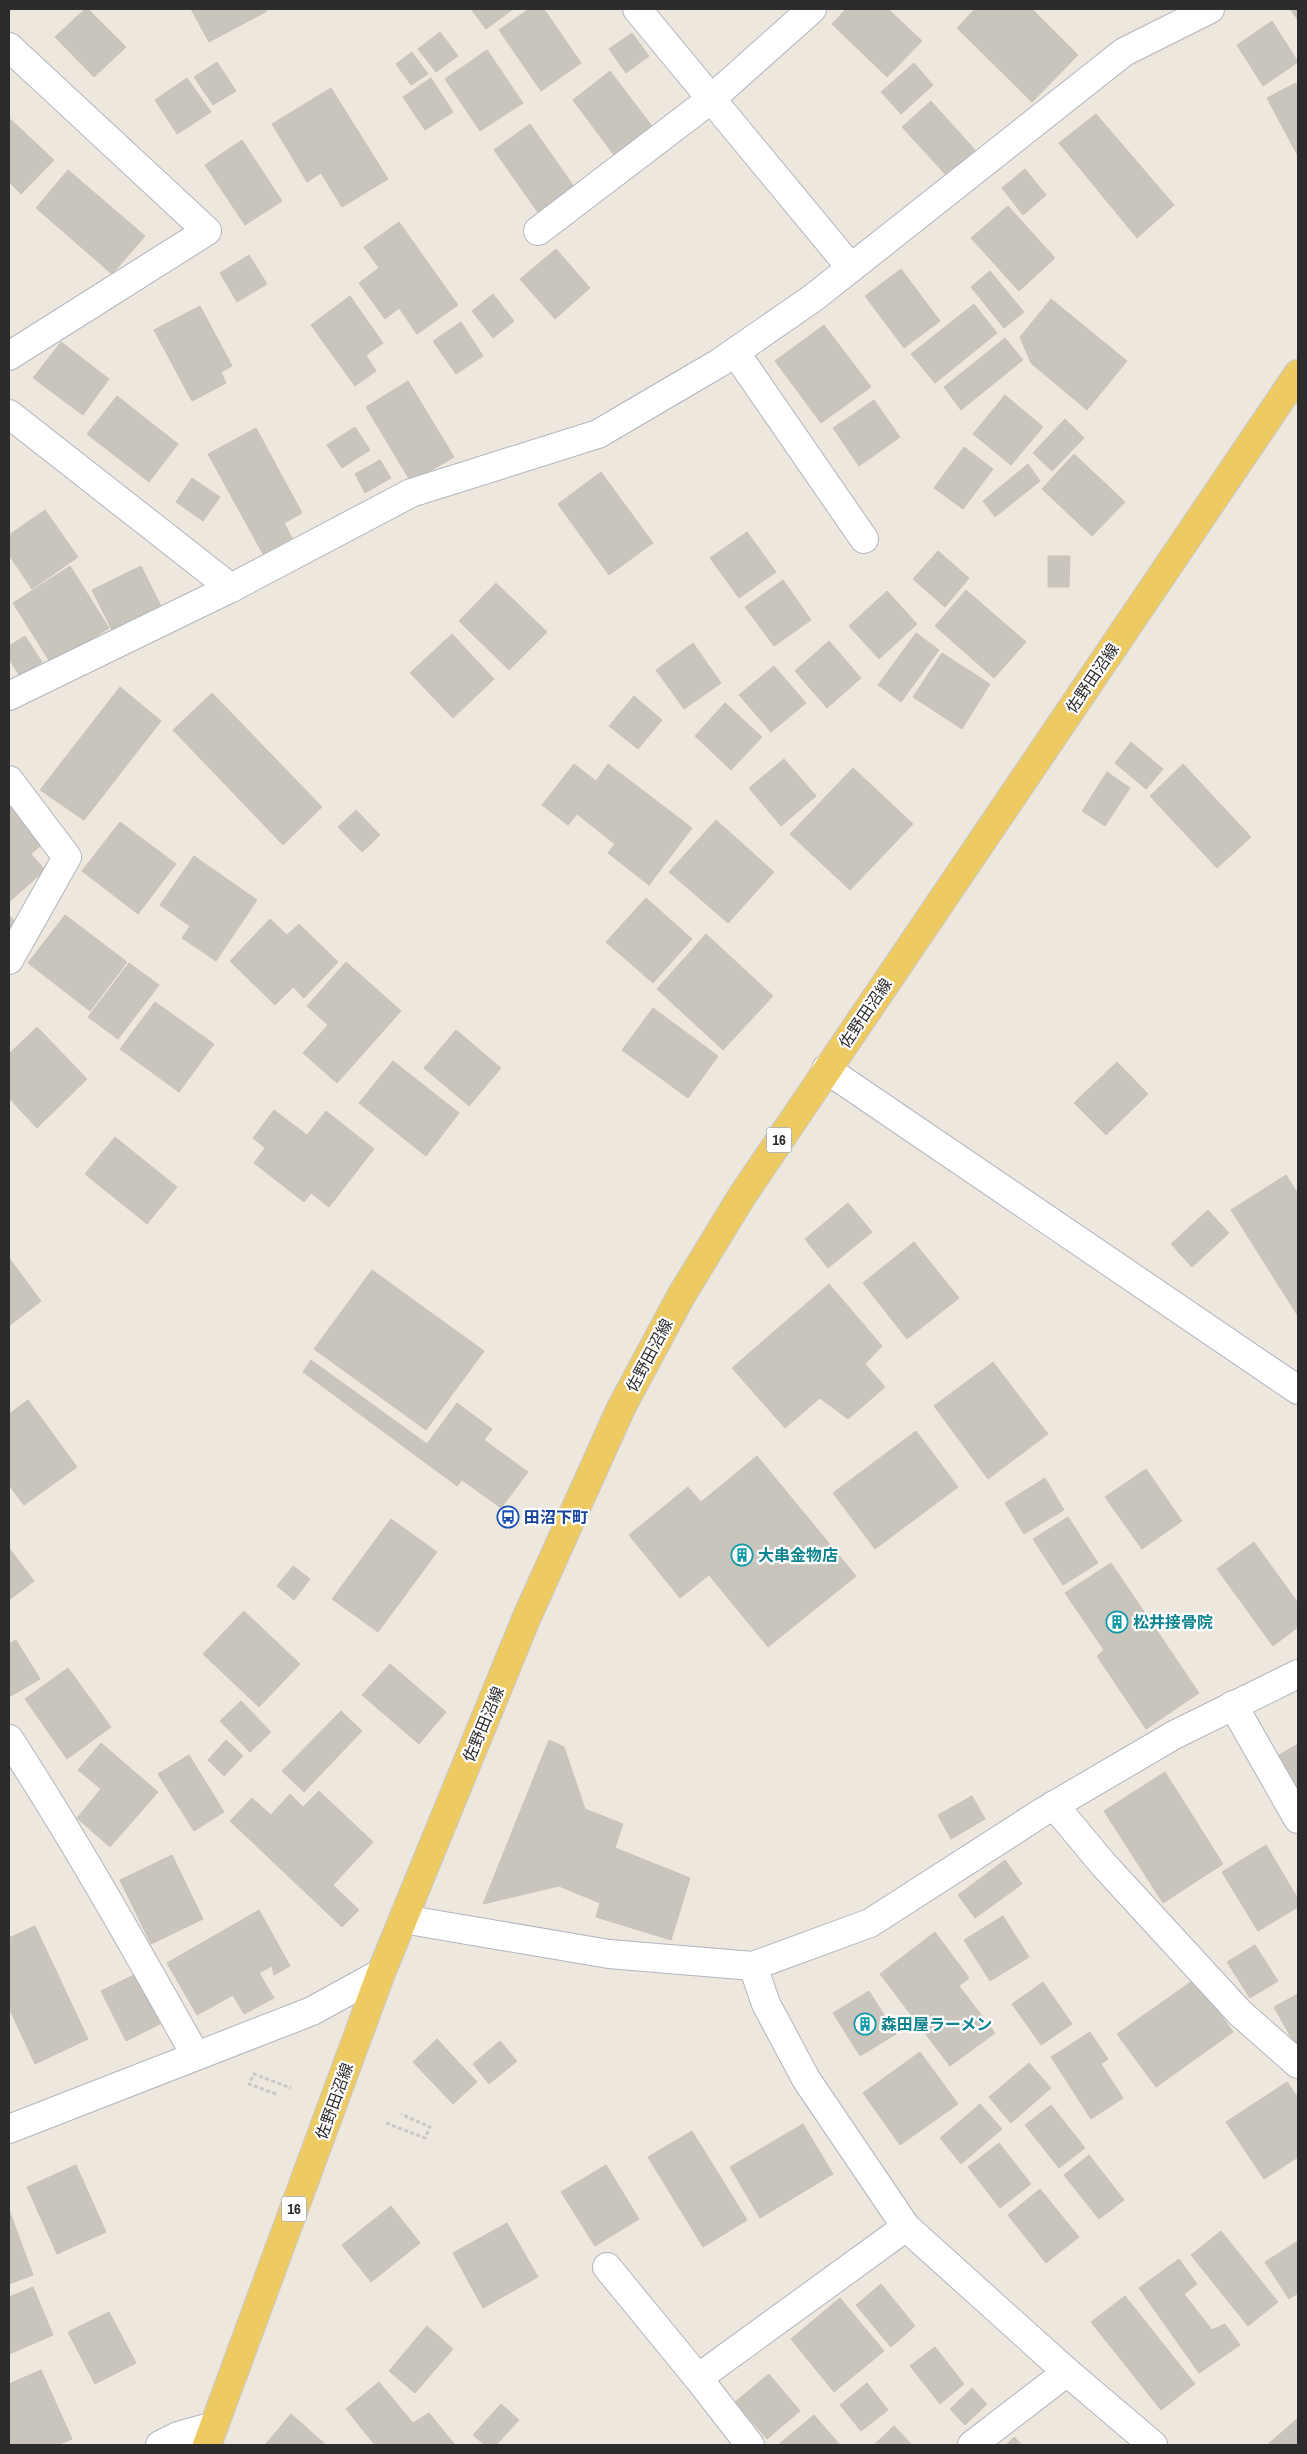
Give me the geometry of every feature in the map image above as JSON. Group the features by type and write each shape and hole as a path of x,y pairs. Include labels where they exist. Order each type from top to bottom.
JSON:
{"main road":[{"name":"佐野田沼線","path":"211,2436 381,1973 526,1619 621,1408 681,1296 742,1196 826,1069 1298,374"}],"street":[{"path":"637,9 710,100 851,268"},
{"path":"538,230 710,100 812,9"},
{"path":"9,696 231,588 411,493 598,434 734,352 813,298 1124,52 1210,9"},
{"path":"9,47 207,231 9,356"},
{"path":"734,352 864,539"},
{"path":"9,414 231,588"},
{"path":"9,780 67,857 9,960"},
{"path":"826,1069 1298,1390"},
{"path":"403,1919 609,1954 753,1966 870,1922 1054,1805 1174,1735 1298,1674"},
{"path":"1233,1705 1298,1819"},
{"path":"9,1739 52,1805 90,1869 196,2056"},
{"path":"1054,1805 1104,1864 1240,2013 1298,2064"},
{"path":"753,1966 766,2004 806,2079 906,2226 1067,2372 1153,2445"},
{"path":"9,2129 312,2011 381,1973"},
{"path":"698,2378 906,2226"},
{"path":"607,2268 698,2378 750,2445"},
{"path":"972,2445 1067,2372"},
{"path":"160,2445 178,2436 211,2436"}],"path":[{"path":"276,2094 249,2084 254,2074 291,2088"},
{"path":"386,2123 425,2138 430,2127 402,2114"}],"building":[{"path":"85,9 88,9 126,47 94,77 55,37"},
{"path":"191,9 266,9 267,11 209,42"},
{"path":"471,9 513,9 486,29"},
{"path":"529,9 544,9 581,63 541,91 499,30"},
{"path":"846,9 888,9 922,41 887,77 832,24"},
{"path":"975,9 1032,9 1078,55 1032,102 957,28"},
{"path":"1290,9 1298,9 1298,20"},
{"path":"1272,21 1298,62 1263,86 1237,45"},
{"path":"440,32 458,56 436,72 418,49"},
{"path":"632,33 649,56 626,73 609,49"},
{"path":"487,50 523,103 480,131 445,79"},
{"path":"412,52 428,74 411,85 396,64"},
{"path":"217,62 236,91 213,105 194,77"},
{"path":"914,63 933,85 901,114 881,92"},
{"path":"610,71 655,130 617,159 573,100"},
{"path":"187,78 211,112 177,134 155,100"},
{"path":"431,78 453,112 425,130 403,97"},
{"path":"1296,83 1298,87 1298,156 1267,98"},
{"path":"331,88 388,179 342,207 321,173 307,182 272,124"},
{"path":"931,101 975,150 947,176 902,127"},
{"path":"1096,114 1174,205 1137,238 1059,143"},
{"path":"9,118 54,160 21,194 9,182"},
{"path":"530,124 575,188 539,214 494,150"},
{"path":"242,140 282,201 245,225 205,165"},
{"path":"1025,169 1046,195 1023,215 1002,188"},
{"path":"68,170 145,236 112,274 36,208"},
{"path":"1008,206 1055,258 1019,291 971,238"},
{"path":"399,222 458,305 417,334 399,308 385,319 359,283 379,268 364,247"},
{"path":"556,249 590,288 555,319 520,279"},
{"path":"249,255 267,284 237,302 220,273"},
{"path":"901,269 940,321 904,348 865,296"},
{"path":"990,271 1024,312 1004,328 971,287"},
{"path":"493,294 514,321 493,338 472,311"},
{"path":"350,296 383,343 366,355 376,371 355,386 311,325"},
{"path":"1051,299 1127,361 1087,410 1031,363 1020,337"},
{"path":"974,304 997,333 935,383 911,354"},
{"path":"200,306 232,366 221,372 226,383 192,401 154,330"},
{"path":"461,322 483,356 456,374 433,341"},
{"path":"824,325 871,387 821,423 775,361"},
{"path":"1005,338 1023,360 961,410 944,387"},
{"path":"61,342 109,379 83,415 33,378"},
{"path":"408,381 454,457 411,482 366,407"},
{"path":"1005,395 1043,427 1011,465 973,434"},
{"path":"117,396 178,444 149,482 87,434"},
{"path":"874,400 900,437 859,466 833,428"},
{"path":"1065,419 1084,438 1052,471 1033,453"},
{"path":"355,427 370,450 342,468 327,445"},
{"path":"256,428 302,513 284,523 292,538 263,554 208,454"},
{"path":"964,447 993,469 963,509 934,488"},
{"path":"1074,454 1125,502 1092,536 1042,489"},
{"path":"380,460 391,478 365,493 355,474"},
{"path":"1028,464 1040,481 995,517 983,501"},
{"path":"601,472 653,543 609,575 558,504"},
{"path":"192,478 220,497 203,521 176,502"},
{"path":"45,510 78,557 32,589 9,555 9,535"},
{"path":"747,532 776,572 739,598 710,558"},
{"path":"938,551 969,578 945,607 913,579"},
{"path":"1048,556 1070,556 1069,587 1048,587"},
{"path":"70,566 109,628 52,665 13,603"},
{"path":"141,566 163,610 114,634 92,590"},
{"path":"783,580 811,620 774,646 745,607"},
{"path":"496,583 547,632 509,670 459,621"},
{"path":"966,590 1026,642 994,678 935,626"},
{"path":"887,591 917,624 879,659 849,626"},
{"path":"916,633 939,650 901,702 878,685"},
{"path":"452,634 494,679 453,718 410,673"},
{"path":"25,636 42,662 20,676 9,659 9,646"},
{"path":"829,641 861,678 827,708 795,671"},
{"path":"693,643 721,683 684,709 656,670"},
{"path":"942,653 990,684 962,729 913,697"},
{"path":"774,666 806,703 771,732 739,695"},
{"path":"120,687 161,721 84,820 40,790"},
{"path":"212,693 322,807 283,845 173,730"},
{"path":"634,696 662,720 638,749 609,726"},
{"path":"725,703 762,737 731,770 695,736"},
{"path":"1131,742 1163,769 1146,789 1115,763"},
{"path":"784,759 816,796 781,826 749,788"},
{"path":"574,764 596,781 608,764 692,828 649,885 608,853 615,844 577,814 568,825 542,805"},
{"path":"1183,764 1251,837 1217,868 1150,796"},
{"path":"853,768 913,824 850,890 790,834"},
{"path":"1107,772 1130,788 1105,826 1082,811"},
{"path":"13,802 46,841 31,854 45,870 9,902 9,804"},
{"path":"356,810 380,835 362,852 338,827"},
{"path":"716,820 774,872 728,923 669,872"},
{"path":"120,822 176,864 138,914 82,871"},
{"path":"194,856 257,900 216,961 182,938 190,926 160,905"},
{"path":"646,898 692,939 653,983 606,942"},
{"path":"9,915 17,924 9,932"},
{"path":"65,915 127,962 90,1011 28,963"},
{"path":"270,919 287,935 299,924 338,962 304,998 293,987 275,1005 230,961"},
{"path":"706,934 773,996 723,1050 657,989"},
{"path":"346,962 401,1011 337,1083 303,1053 328,1025 307,1006"},
{"path":"129,963 159,985 118,1039 88,1017"},
{"path":"155,1002 214,1044 179,1092 120,1049"},
{"path":"653,1008 718,1056 688,1098 622,1050"},
{"path":"37,1027 87,1079 37,1128 9,1098 9,1054"},
{"path":"456,1030 501,1068 469,1106 424,1068"},
{"path":"393,1061 459,1113 426,1156 359,1103"},
{"path":"1117,1062 1148,1094 1106,1135 1074,1103"},
{"path":"274,1110 307,1135 326,1111 374,1149 329,1207 311,1193 304,1202 254,1163 265,1148 253,1138"},
{"path":"115,1137 177,1187 147,1224 85,1174"},
{"path":"1286,1175 1298,1194 1298,1316 1231,1210"},
{"path":"848,1203 872,1232 828,1268 805,1239"},
{"path":"1208,1210 1229,1233 1192,1267 1171,1244"},
{"path":"914,1242 959,1298 907,1339 863,1283"},
{"path":"9,1258 41,1301 9,1326"},
{"path":"372,1270 484,1351 426,1430 314,1349"},
{"path":"829,1284 882,1346 865,1364 885,1387 848,1419 820,1398 785,1428 732,1368"},
{"path":"311,1360 427,1444 457,1403 492,1429 484,1440 528,1472 501,1508 462,1480 457,1486 303,1372"},
{"path":"993,1362 1048,1434 988,1479 934,1406"},
{"path":"28,1400 77,1467 24,1505 9,1485 9,1414"},
{"path":"916,1431 958,1487 875,1549 833,1493"},
{"name":"大串金物店","path":"757,1456 856,1576 768,1647 709,1575 680,1598 629,1535 688,1487 701,1502"},
{"path":"1146,1469 1182,1521 1142,1549 1105,1497"},
{"path":"1045,1478 1064,1510 1024,1534 1005,1503"},
{"path":"1068,1517 1098,1563 1063,1585 1033,1539"},
{"path":"391,1519 437,1552 378,1632 332,1599"},
{"path":"1254,1542 1298,1603 1298,1627 1273,1646 1217,1569"},
{"path":"9,1548 34,1581 9,1600"},
{"name":"松井接骨院","path":"1111,1563 1199,1693 1146,1729 1097,1656 1104,1650 1065,1593"},
{"path":"293,1566 310,1579 294,1600 277,1586"},
{"path":"244,1611 300,1664 259,1707 203,1654"},
{"path":"16,1640 40,1679 9,1697 9,1644"},
{"path":"390,1664 446,1712 419,1744 362,1695"},
{"path":"68,1668 111,1727 67,1759 25,1699"},
{"path":"241,1701 271,1732 250,1752 220,1721"},
{"path":"341,1711 362,1731 304,1792 282,1771"},
{"path":"226,1740 243,1756 224,1776 208,1760"},
{"path":"549,1740 564,1747 585,1809 623,1824 615,1848 690,1878 671,1940 596,1917 600,1903 559,1886 483,1904"},
{"path":"101,1743 158,1792 110,1847 77,1818 101,1789 78,1770"},
{"path":"1298,1744 1298,1811 1269,1761"},
{"path":"189,1755 224,1812 194,1831 158,1774"},
{"path":"1165,1772 1223,1864 1163,1903 1104,1811"},
{"path":"319,1791 373,1842 333,1885 359,1910 342,1927 230,1821 252,1798 271,1815 290,1794 303,1807"},
{"path":"972,1796 985,1819 951,1839 938,1815"},
{"path":"1266,1845 1298,1899 1298,1907 1258,1931 1222,1872"},
{"path":"172,1855 203,1919 151,1944 120,1880"},
{"path":"1005,1860 1022,1884 975,1918 958,1895"},
{"path":"259,1910 290,1966 274,1975 272,1966 259,1973 274,1998 244,2014 233,1995 197,2015 167,1963"},
{"path":"1003,1916 1029,1957 990,1981 964,1940"},
{"path":"35,1926 88,2039 35,2064 9,2008 9,1938"},
{"path":"935,1932 969,1978 959,1986 995,2033 950,2066 880,1974"},
{"path":"1255,1945 1278,1981 1250,1998 1227,1962"},
{"path":"140,1972 164,2022 126,2041 101,1991"},
{"path":"1195,1979 1233,2032 1156,2087 1117,2034"},
{"path":"1043,1982 1072,2024 1041,2045 1012,2004"},
{"name":"森田屋ラーメン","path":"869,1991 896,2034 860,2056 833,2013"},
{"path":"1298,1994 1298,2045 1296,2046 1274,2007"},
{"path":"1090,2032 1108,2059 1101,2064 1123,2098 1091,2119 1051,2057"},
{"path":"437,2039 477,2082 453,2104 413,2062"},
{"path":"500,2041 517,2061 489,2084 473,2064"},
{"path":"920,2052 958,2104 900,2145 863,2093"},
{"path":"1029,2063 1051,2088 1011,2123 989,2097"},
{"path":"1287,2082 1298,2098 1298,2157 1264,2179 1226,2122"},
{"path":"980,2104 1002,2129 961,2164 940,2138"},
{"path":"1051,2105 1085,2148 1059,2168 1025,2125"},
{"path":"803,2124 833,2174 760,2218 730,2167"},
{"path":"692,2131 747,2220 703,2247 648,2157"},
{"path":"999,2143 1031,2184 1000,2208 968,2167"},
{"path":"1089,2155 1124,2200 1099,2219 1064,2175"},
{"path":"76,2165 106,2232 57,2254 27,2187"},
{"path":"606,2165 639,2219 595,2246 561,2192"},
{"path":"1040,2189 1079,2237 1046,2263 1008,2215"},
{"path":"391,2206 420,2243 371,2282 342,2245"},
{"path":"9,2210 33,2275 9,2284"},
{"path":"507,2223 538,2277 483,2308 453,2253"},
{"path":"1221,2231 1278,2302 1248,2326 1191,2255"},
{"path":"1298,2241 1298,2293 1289,2299 1265,2262"},
{"path":"1179,2259 1197,2284 1184,2294 1212,2330 1225,2324 1240,2345 1199,2373 1139,2288"},
{"path":"881,2284 915,2326 891,2347 856,2305"},
{"path":"33,2287 53,2335 9,2354 9,2297"},
{"path":"1125,2296 1195,2384 1161,2410 1091,2322"},
{"path":"840,2298 884,2351 834,2392 791,2339"},
{"path":"109,2312 136,2363 95,2384 68,2332"},
{"path":"427,2326 453,2349 415,2393 389,2371"},
{"path":"935,2347 964,2384 940,2404 910,2366"},
{"path":"41,2370 72,2439 57,2445 9,2445 9,2384"},
{"path":"769,2374 800,2411 767,2439 735,2402"},
{"path":"379,2382 413,2423 429,2413 455,2445 375,2445 346,2409"},
{"path":"867,2383 888,2410 861,2431 840,2405"},
{"path":"972,2388 987,2404 965,2425 950,2409"},
{"path":"501,2404 519,2420 496,2445 485,2445 473,2435"},
{"path":"291,2414 326,2445 265,2445"},
{"path":"814,2415 840,2445 778,2445"},
{"path":"1298,2418 1298,2445 1267,2445"},
{"path":"894,2426 912,2445 874,2445"},
{"path":"1014,2437 1022,2445 1006,2445"}],"place":[{"name":"田沼下町","path":"508,1517"},
{"name":"大串金物店","path":"742,1555"},
{"name":"松井接骨院","path":"1117,1622"},
{"name":"森田屋ラーメン","path":"865,2024"}]}
